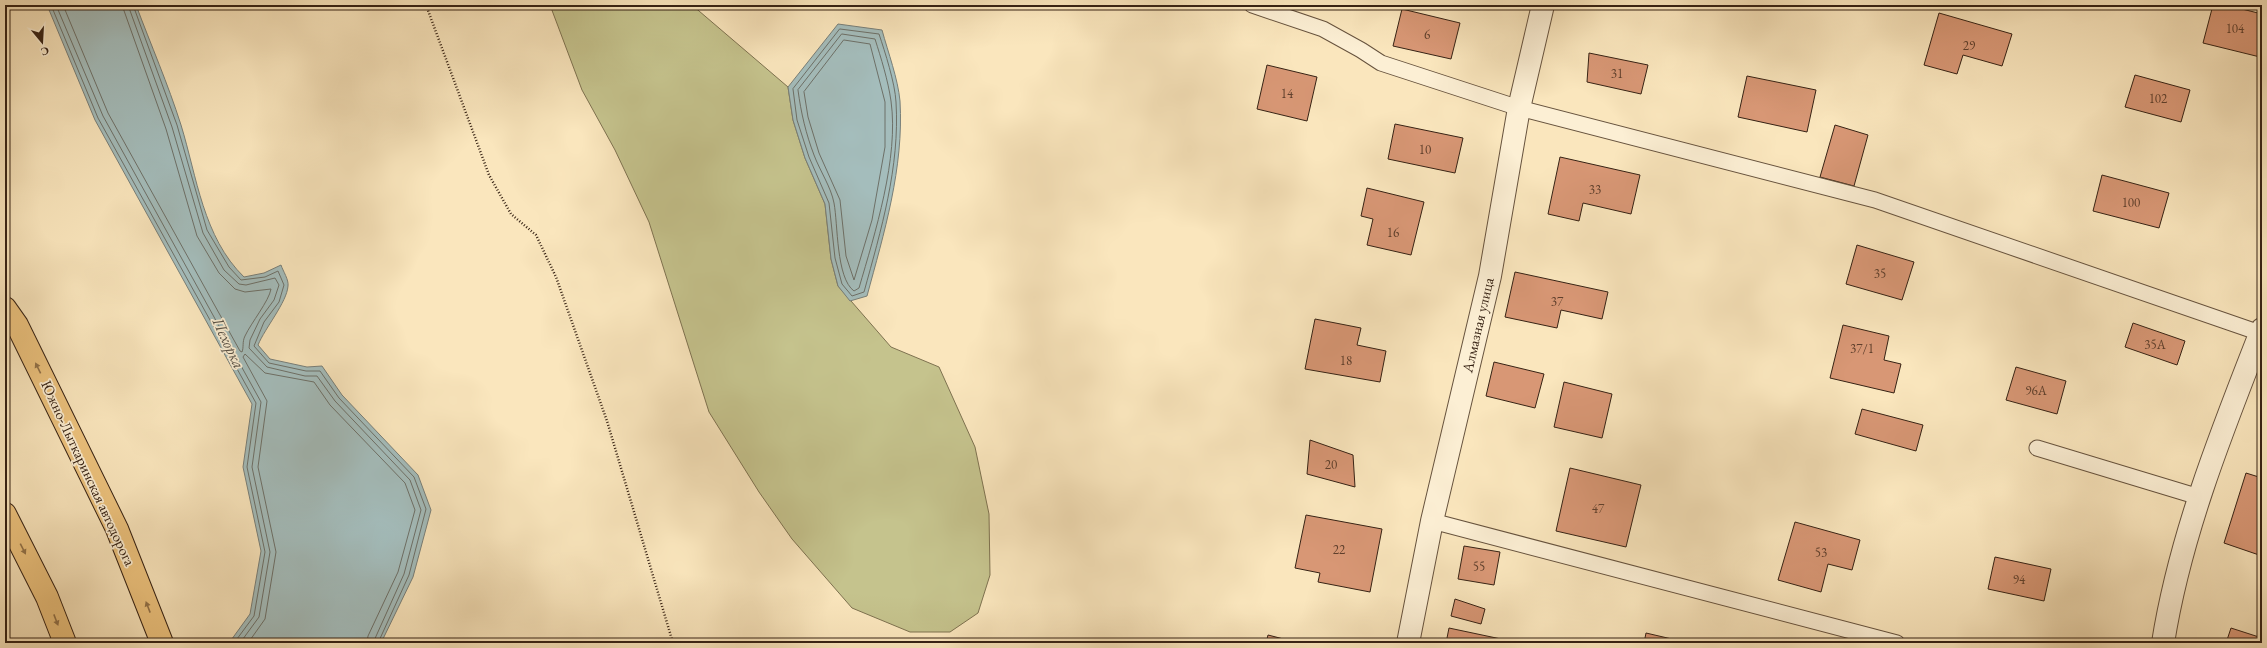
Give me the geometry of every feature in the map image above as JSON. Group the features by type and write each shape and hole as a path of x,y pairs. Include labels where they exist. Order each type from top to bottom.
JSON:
{"main road":[{"name":"Южно-Лыткаринская автодорога","path":"5,308 17,325 117,529 162,643"},
{"path":"5,514 47,597 64,643"}],"street":[{"name":"Алмазная улица","path":"1408,643 1432,521 1490,276 1518,108 1543,5"},
{"path":"2163,643 2169,607 2199,497 2261,331"}],"lane":[{"path":"1252,5 1323,29 1381,63 1518,108 1875,200 2261,331"},
{"path":"2037,448 2199,497"},
{"path":"1432,521 1897,643"}],"path":[{"path":"426,5 489,175 510,214 536,235 556,277 608,421 673,643"}],"shaded area":[{"path":"550,5 692,5 788,87 793,120 805,158 825,204 831,259 838,286 891,347 939,367 975,447 989,514 990,575 978,613 950,632 910,632 852,608 792,539 759,492 709,412 649,222 615,150 582,90"}],"water":[{"name":"Пехорка","path":"47,5 136,5 176,110 203,206 219,244 230,261 244,277 264,273 281,265 287,278 288,286 284,300 258,345 270,359 307,367 322,366 342,395 418,475 431,510 413,577 381,643 229,643 250,614 261,551 243,467 252,404 95,120"},
{"path":"838,24 882,30 895,75 900,101 899,151 896,176 886,224 867,296 850,301 838,286 831,259 825,204 805,158 793,120 788,87"}],"building":[{"path":"2213,5 2226,5 2262,14 2262,48 2260,57 2203,43"},
{"path":"1402,9 1460,23 1451,59 1393,46"},
{"path":"1939,13 2012,34 2002,66 1963,55 1957,74 1924,65"},
{"path":"1589,53 1648,65 1641,94 1587,82"},
{"path":"1267,65 1317,77 1307,121 1257,109"},
{"path":"2135,75 2190,90 2181,122 2125,107"},
{"path":"1747,76 1816,90 1807,132 1738,117"},
{"path":"1395,124 1463,138 1455,173 1388,159"},
{"path":"1835,125 1868,135 1854,186 1820,177"},
{"path":"1560,157 1640,175 1631,214 1583,203 1579,221 1548,214"},
{"path":"2102,175 2169,193 2159,228 2093,211"},
{"path":"1367,188 1424,202 1411,255 1367,245 1373,219 1361,216"},
{"path":"1857,245 1914,262 1902,300 1846,284"},
{"path":"1515,272 1608,292 1602,319 1561,310 1557,328 1505,317"},
{"path":"1315,319 1361,328 1357,345 1386,351 1380,382 1305,369"},
{"path":"2133,323 2185,341 2177,365 2125,347"},
{"path":"1843,325 1889,336 1884,360 1901,364 1894,393 1830,378"},
{"path":"1494,362 1544,374 1535,408 1486,396"},
{"path":"2016,367 2066,381 2057,414 2006,400"},
{"path":"1564,382 1612,394 1602,438 1554,427"},
{"path":"1862,409 1923,425 1916,451 1855,434"},
{"path":"1310,440 1353,455 1355,487 1307,474"},
{"path":"1570,468 1641,485 1626,547 1556,531"},
{"path":"2246,473 2262,478 2262,556 2224,543"},
{"path":"1306,515 1382,529 1370,592 1318,582 1320,573 1295,568"},
{"path":"1795,522 1860,540 1852,570 1828,564 1821,592 1778,580"},
{"path":"1464,546 1500,552 1494,585 1458,579"},
{"path":"1995,557 2051,569 2044,601 1988,589"},
{"path":"1455,599 1485,609 1481,624 1451,616"},
{"path":"1449,628 1501,639 1501,643 1446,643"},
{"path":"2231,628 2262,638 2262,643 2226,643"},
{"path":"1646,633 1689,643 1644,643"},
{"path":"1268,635 1299,643 1266,643"}]}
